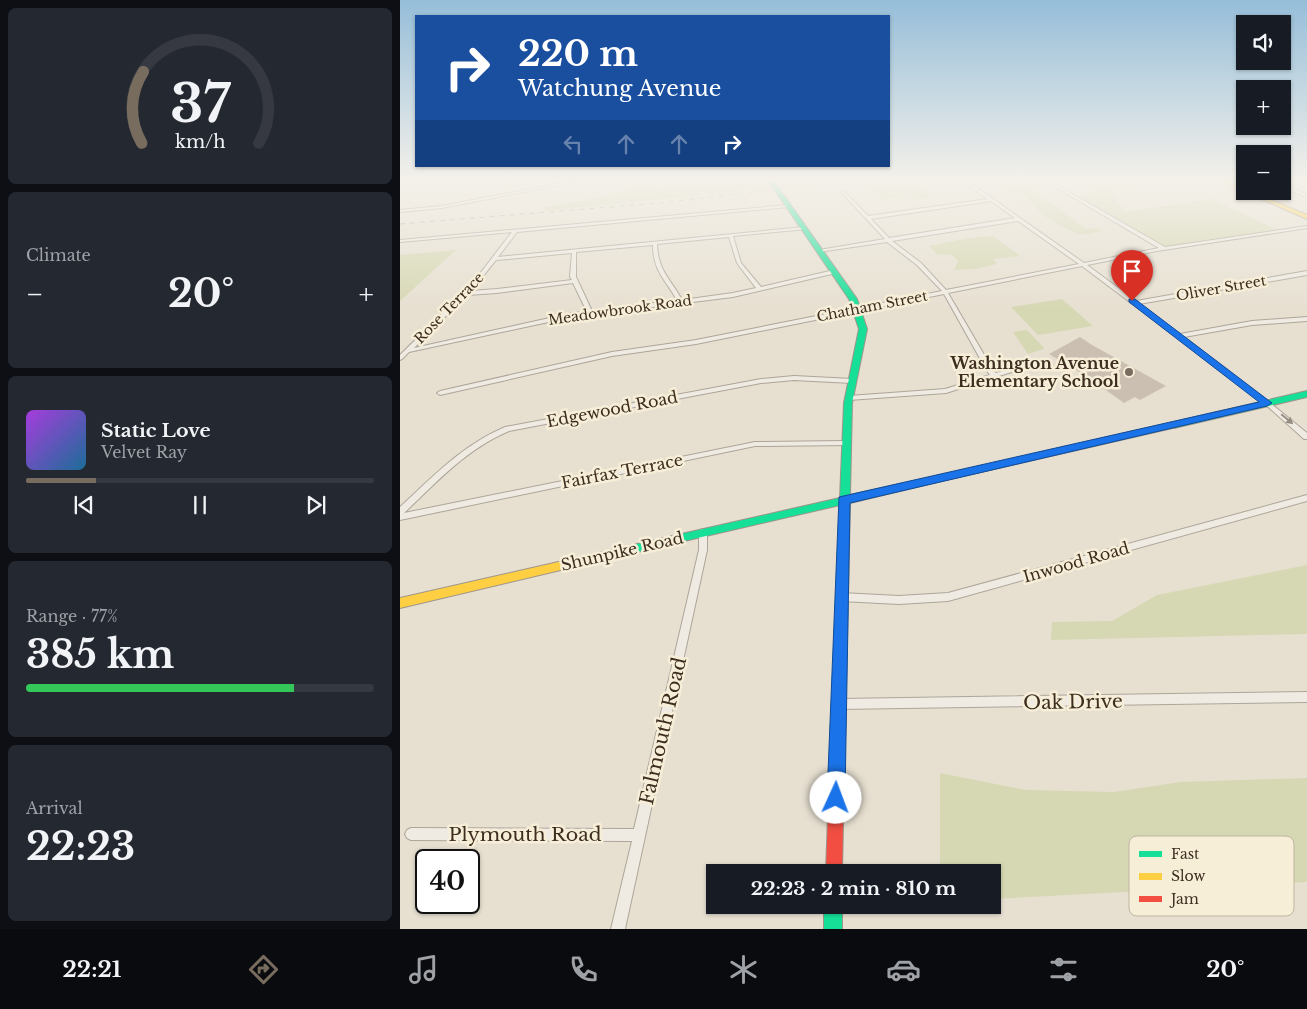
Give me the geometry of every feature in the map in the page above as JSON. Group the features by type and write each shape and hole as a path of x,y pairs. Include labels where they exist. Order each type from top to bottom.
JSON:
{"street":[{"path":"400,241 606,223"},
{"path":"801,223 858,309 863,329 849,398 846,443 834,864"},
{"path":"872,223 888,240 919,264 945,292 990,371 995,376"},
{"path":"819,251 992,223"},
{"path":"1025,223 1180,336 1307,436"},
{"path":"1120,223 1164,249"},
{"name":"Chatham Street","path":"440,393 612,354 696,342 1164,249 1307,227"},
{"path":"494,259 804,228"},
{"name":"Rose Terrace","path":"400,358 467,293 515,232"},
{"path":"731,236 739,263 760,289"},
{"path":"655,244 656,261 661,274 681,302"},
{"path":"574,252 574,281 590,313"},
{"name":"Meadowbrook Road","path":"407,351 530,323 760,289 834,272"},
{"name":"Oliver Street","path":"1134,303 1307,273"},
{"path":"467,293 574,281"},
{"path":"1180,336 1252,323 1307,319"},
{"path":"849,398 941,392 974,384 1035,363"},
{"name":"Edgewood Road","path":"400,512 470,449 486,438 508,429 761,380 794,378 852,381"},
{"name":"Shunpike Road","path":"400,603 1307,394"},
{"name":"Fairfax Terrace","path":"400,517 755,444 846,443"},
{"name":"Inwood Road","path":"842,597 899,600 948,597 1307,498"},
{"name":"Falmouth Road","path":"618,929 703,550 703,532"},
{"name":"Oak Drive","path":"839,704 1307,697"},
{"name":"Plymouth Road","path":"411,834 639,835"},
{"path":"833,914 833,929"}],"green space":[{"path":"1057,223 1078,223 1086,229 1097,228 1103,231 1081,235"},
{"path":"1122,223 1263,223 1281,232 1163,248"},
{"path":"993,236 1020,256 993,259 997,264 976,269 954,270 958,261 952,255 937,254 929,246 968,238"},
{"path":"456,250 400,301 400,255"},
{"path":"1062,299 1093,326 1038,335 1011,307"},
{"path":"1027,330 1043,349 1028,354 1013,332"},
{"path":"1307,565 1307,634 1051,640 1052,622 1112,621 1157,595"},
{"path":"940,773 1026,790 1114,792 1181,782 1307,778 1307,882 1294,883 1294,836 1129,836 1129,892 1001,899 1001,864 940,864"}],"building":[{"name":"Washington Avenue Elementary School","path":"1080,337 1166,386 1140,400 1135,397 1124,403 1103,388 1100,389 1089,383 1094,381 1049,354"}],"railway":[{"path":"400,224 408,223"}],"traffic: fast":[{"path":"800,223 853,299 863,329 848,403 838,732"},
{"path":"1174,425 1307,394"},
{"path":"624,551 937,479"},
{"path":"833,914 833,929"}],"traffic: slow":[{"path":"937,479 1174,425"},
{"path":"400,603 624,551"}],"traffic: jam":[{"path":"834,864 838,732"}],"place":[{"name":"Washington Avenue Elementary School","path":"1129,372"}],"route":[{"path":"836,798 844,500 1267,403 1132,301"}]}
